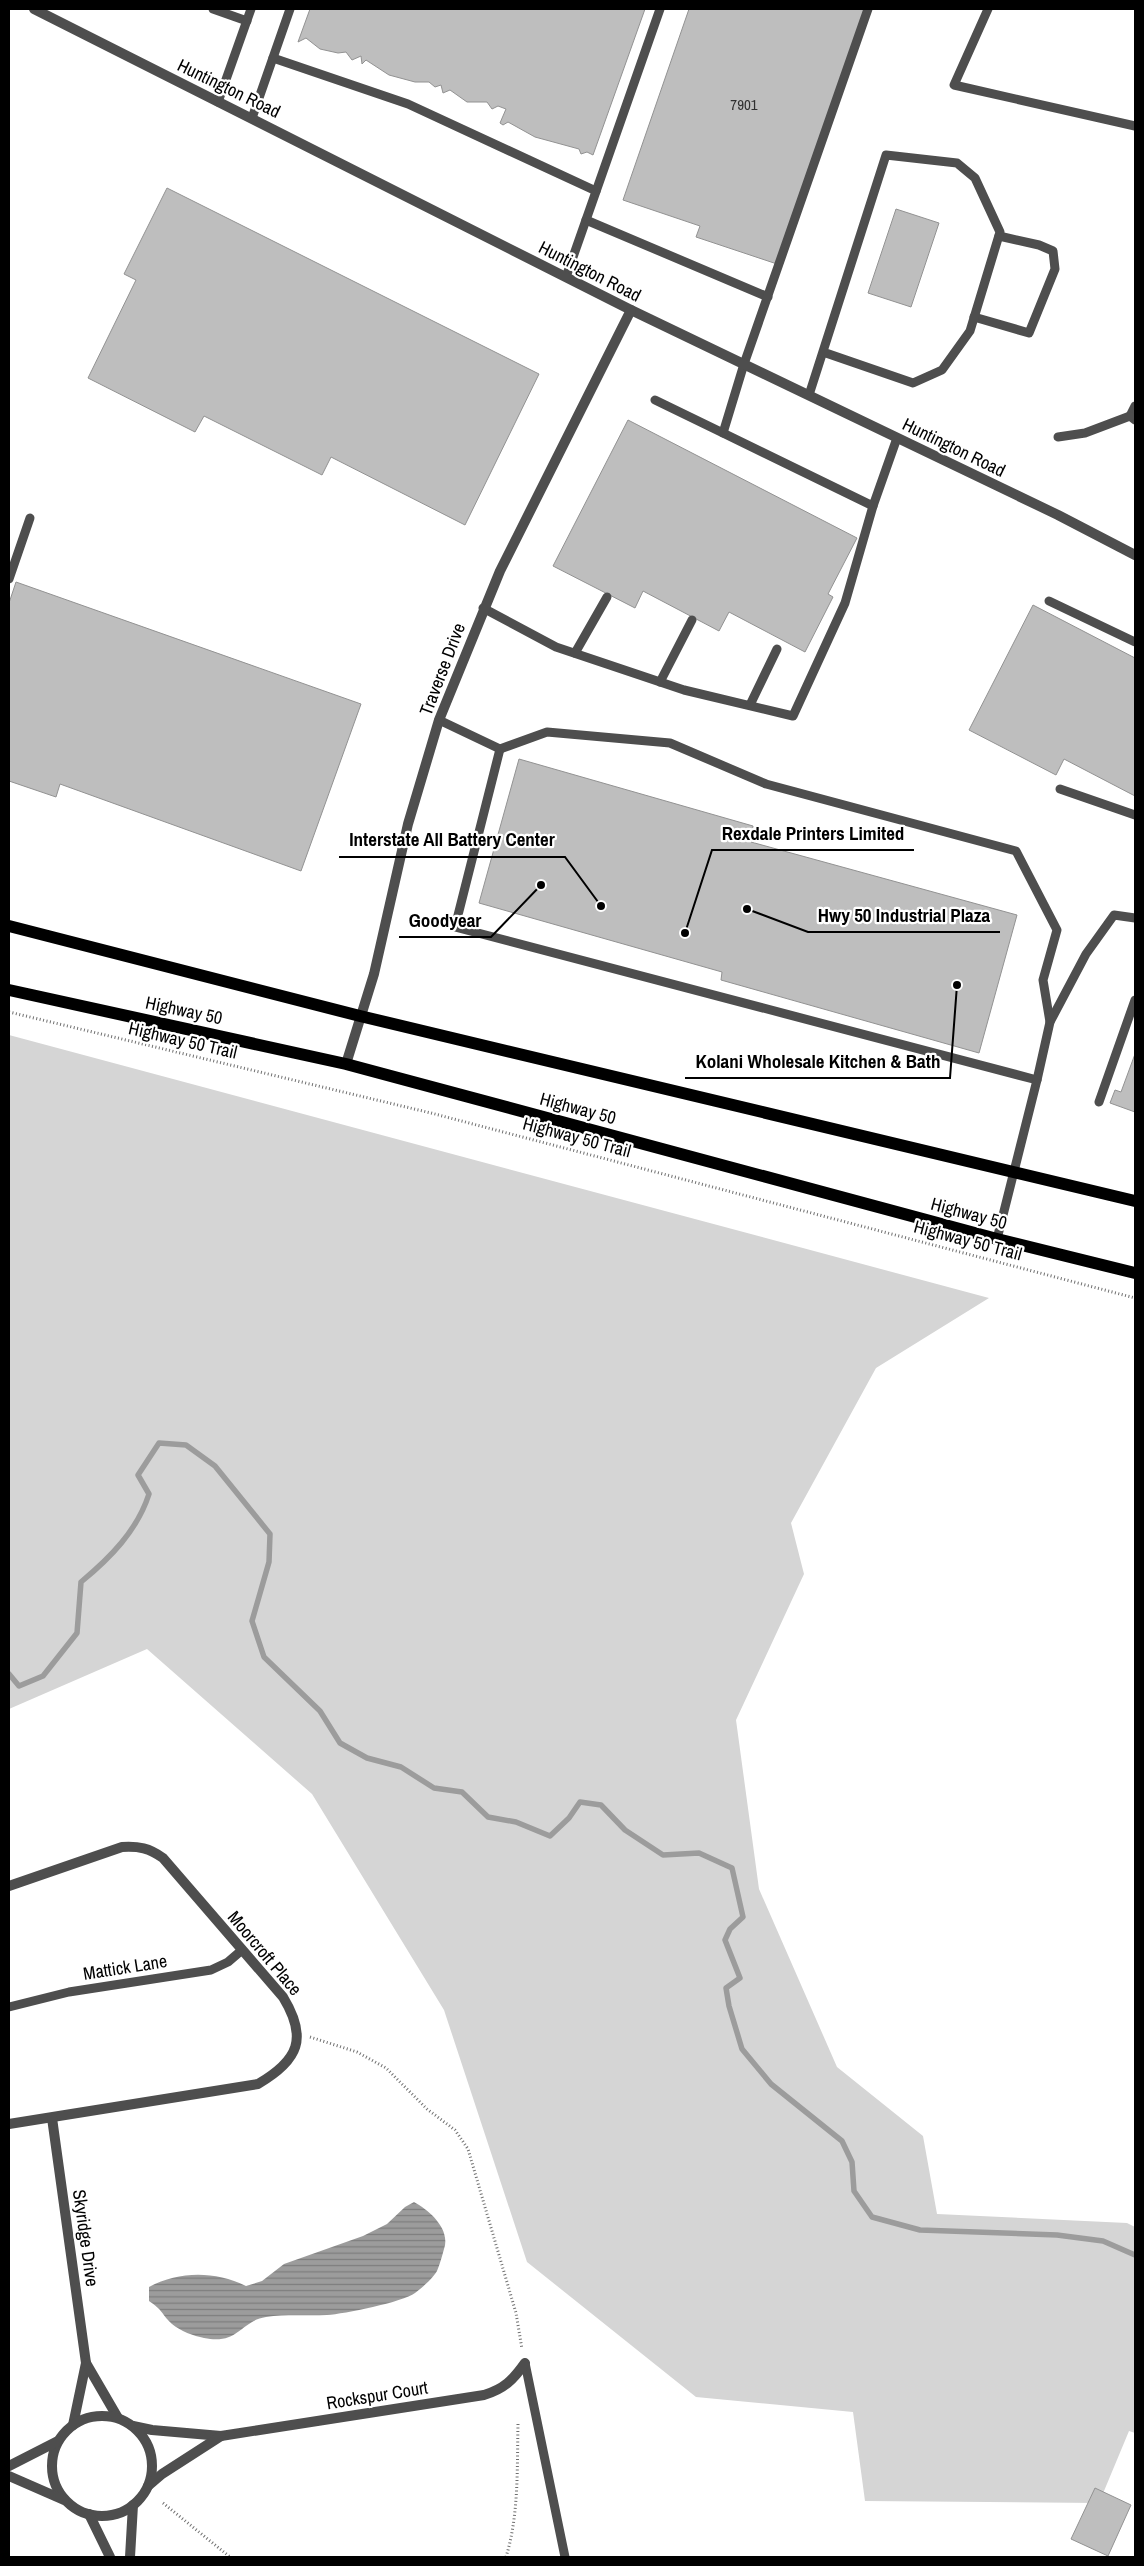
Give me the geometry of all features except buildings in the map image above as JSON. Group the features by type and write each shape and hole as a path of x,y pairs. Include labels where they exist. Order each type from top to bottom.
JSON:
{"main road":[{"name":"Highway 50","path":"9,926 360,1016 1135,1201"},
{"name":"Highway 50","path":"9,990 346,1064 998,1239 1135,1273"}],"street":[{"name":"Huntington Road","path":"34,9 631,310 1135,555"},
{"name":"Traverse Drive","path":"346,1064 374,974 408,824 439,720 483,608 631,310"},
{"name":"Moorcroft Place","path":"9,1886 122,1847 140,1846 152,1850 163,1858 283,1997 293,2014 297,2034"},
{"path":"9,2124 258,2084 276,2074 289,2060 297,2034"},
{"name":"Skyridge Drive","path":"52,2118 86,2363 73,2425"},
{"name":"Skyridge Drive","path":"86,2363 118,2418"},
{"name":"Rockspur Court","path":"133,2426 152,2430 221,2436 484,2396 502,2390 514,2379 525,2363"},
{"path":"9,2466 58,2441 73,2425 87,2418 102,2415 118,2418 133,2426 144,2438 151,2454 152,2471 147,2487 133,2505 120,2513 104,2516 89,2514 76,2509 64,2500 9,2476"},
{"name":"Rockspur Court","path":"147,2487 162,2474 221,2436"},
{"path":"58,2441 52,2456 52,2471 56,2486 64,2500"},
{"path":"130,2557 133,2505"},
{"path":"89,2514 110,2557"}],"lane":[{"path":"213,9 247,21"},
{"path":"218,102 251,9"},
{"path":"252,118 290,9"},
{"path":"566,277 660,9"},
{"path":"723,433 744,364 868,9"},
{"path":"988,9 954,85 1135,126"},
{"path":"273,58 408,104 596,192"},
{"path":"809,395 886,156 956,163 975,178 1000,232 970,331 942,370 913,383 823,352"},
{"path":"586,220 768,297"},
{"path":"974,318 1029,334 1055,269 1053,251 1039,245 999,236"},
{"path":"655,400 874,506"},
{"path":"1058,438 1085,433 1133,418 1135,406"},
{"path":"483,608 556,647 660,682 793,716 846,603 874,506 897,438"},
{"path":"9,579 30,518"},
{"path":"575,653 607,597"},
{"path":"1049,601 1135,642"},
{"path":"660,682 692,620"},
{"path":"750,706 778,649"},
{"path":"439,720 500,749 547,732 670,743 766,784 1016,850 1057,930 1043,980 1050,1022"},
{"path":"500,749 455,928 1037,1080"},
{"path":"1060,790 1135,815"},
{"path":"998,1239 1050,1022 1086,954 1114,915 1135,918"},
{"path":"1099,1102 1135,1000"},
{"name":"Mattick Lane","path":"9,2007 69,1992 211,1970 228,1962 242,1950"},
{"path":"525,2363 564,2557"}],"path":[{"name":"Highway 50 Trail","path":"9,1012 432,1113 1135,1298"},
{"path":"297,2034 340,2045 374,2060 397,2077 427,2109 456,2130 468,2149 516,2313 525,2363"},
{"path":"506,2557 511,2541 516,2496 518,2424"},
{"path":"163,2503 230,2557"}],"shaded area":[{"path":"9,1035 989,1298 876,1368 791,1523 804,1574 736,1720 759,1889 837,2067 923,2136 937,2214 1127,2223 1135,2227 1135,2433 1129,2431 1099,2503 865,2501 853,2412 696,2397 527,2262 444,2010 312,1794 147,1649 9,1709"},
{"path":"414,2202 432,2215 442,2227 445,2242 444,2249 437,2271 430,2280 415,2293 399,2300 335,2314 266,2317 257,2319 232,2335 216,2339 196,2336 179,2329 149,2301 149,2287 173,2278 197,2275 209,2276 234,2281 246,2286 262,2281 284,2264 363,2236 387,2224 405,2207"}],"waterway":[{"path":"9,1674 19,1686 43,1676 77,1633 81,1582 121,1543 130,1532 144,1507 149,1494 138,1475 159,1443 186,1445 215,1466 270,1534 269,1562 252,1621 264,1657 320,1711 340,1743 367,1758 401,1767 434,1788 462,1792 488,1817 516,1822 550,1836 569,1818 580,1802 601,1805 625,1830 663,1855 699,1853 732,1868 743,1917 730,1929 725,1940 740,1978 726,1988 729,2006 742,2049 771,2084 842,2141 852,2162 854,2191 872,2217 920,2230 1057,2235 1103,2241 1135,2255"}],"place":[{"name":"Goodyear","path":"541,885"},
{"name":"Interstate All Battery Center","path":"601,906"},
{"name":"Hwy 50 Industrial Plaza","path":"747,909"},
{"name":"Rexdale Printers Limited","path":"685,933"},
{"name":"Kolani Wholesale Kitchen & Bath","path":"957,985"}]}
